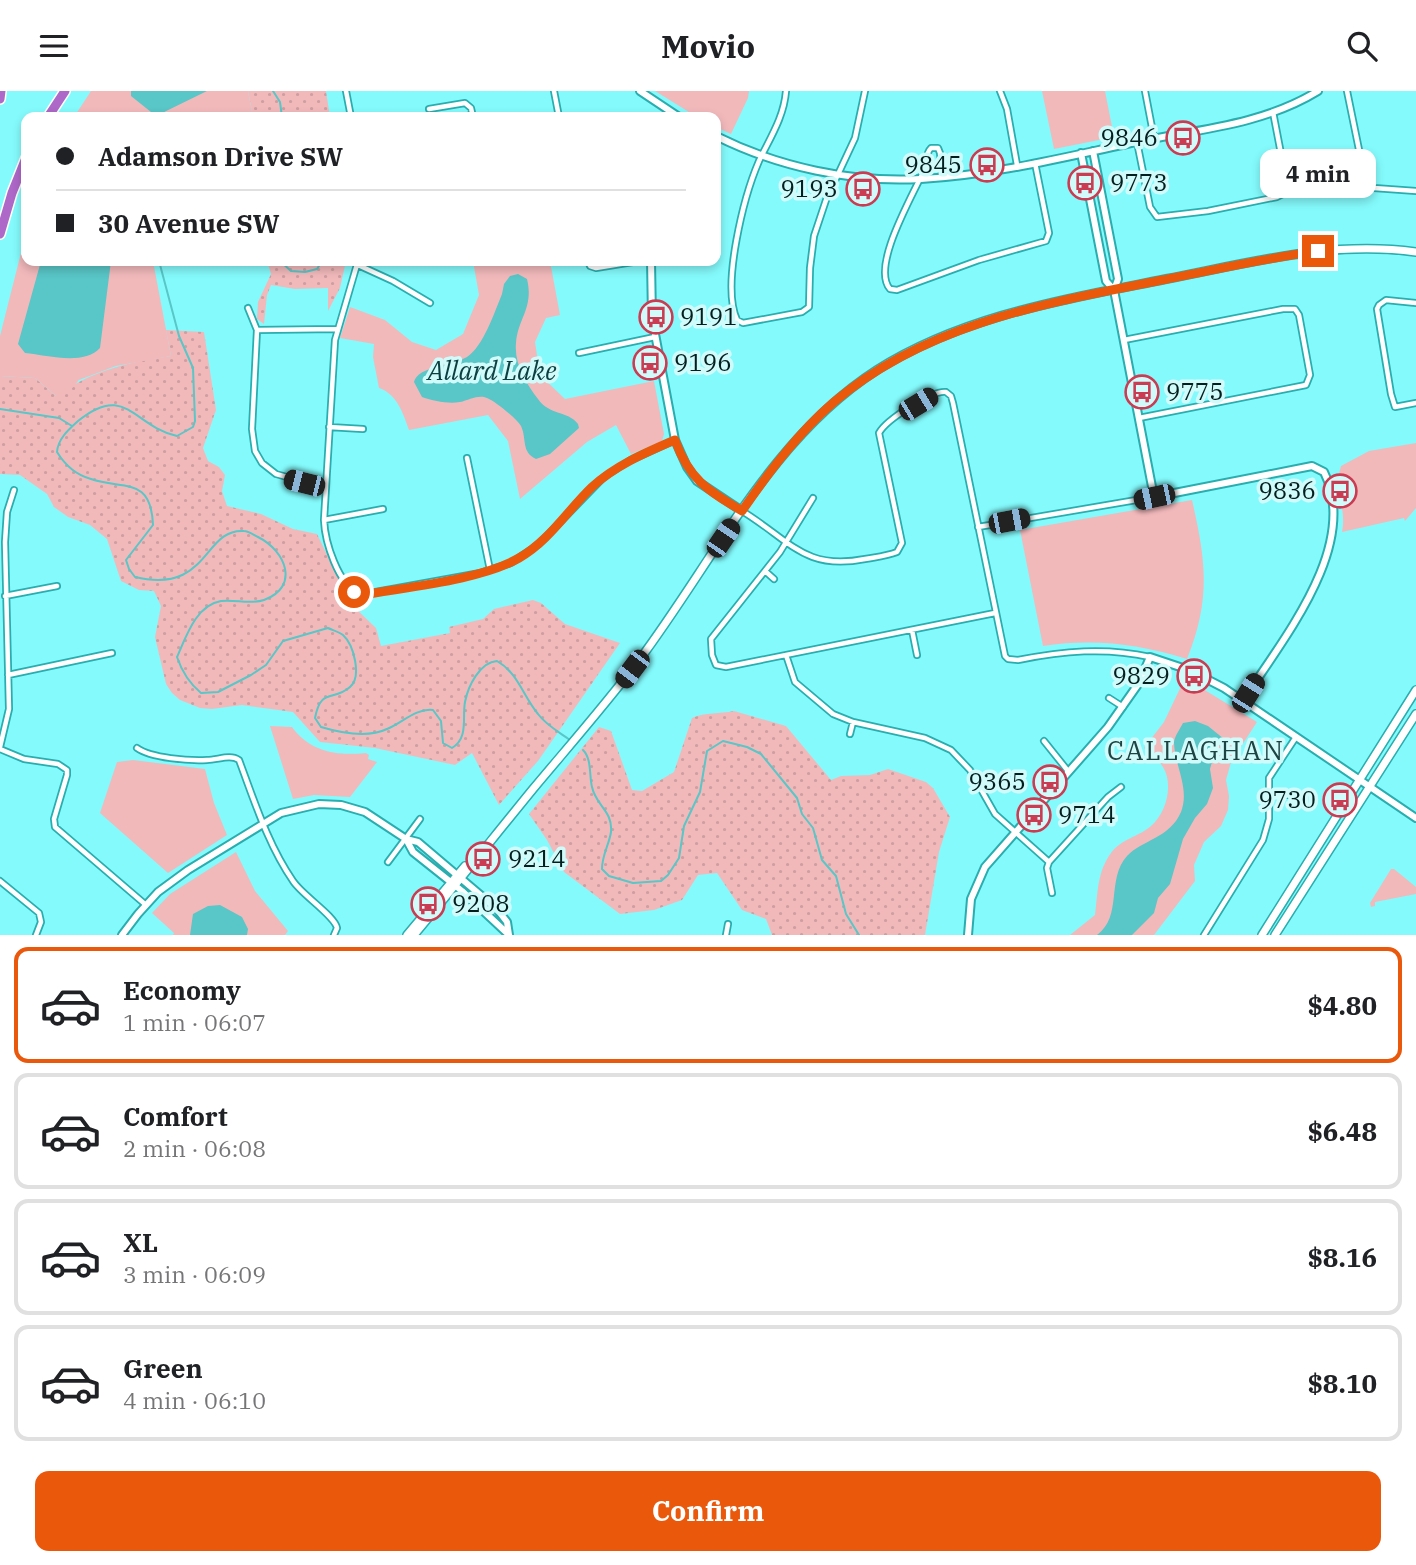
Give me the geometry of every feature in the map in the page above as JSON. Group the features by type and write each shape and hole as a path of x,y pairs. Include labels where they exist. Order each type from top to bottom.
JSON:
{"highway":[{"path":"0,99 1,91"},
{"path":"51,112 65,91"},
{"path":"0,234 21,170"}],"main road":[{"path":"414,935 641,657 780,458 811,423 846,392 902,355 952,333 1059,300 1318,251 1371,248 1416,251"},
{"path":"1262,935 1416,690"},
{"path":"1275,935 1416,714"},
{"path":"407,935 454,884"}],"street":[{"path":"346,91 350,112"},
{"path":"554,91 558,112"},
{"path":"640,91 672,112"},
{"path":"786,91 780,117 746,197 735,249 735,311 737,320 743,323 802,312 809,307 814,236 822,208 855,138 865,91"},
{"path":"1000,91 1007,109 1017,165"},
{"path":"1145,91 1154,139"},
{"path":"721,138 762,156 838,174 877,179 919,179 1035,162 1237,123 1273,113 1318,91"},
{"path":"1347,91 1366,184 1374,188 1416,191"},
{"path":"429,109 465,103 472,112"},
{"path":"1138,142 1150,207 1157,217 1209,211 1277,197 1285,193 1287,185 1273,113"},
{"path":"942,177 940,153 934,148 927,152 926,165 891,241 885,276 890,289 897,290 979,260 1046,241 1049,233 1035,162"},
{"path":"1093,151 1118,279 1114,289 1154,497"},
{"path":"1081,153 1105,281 1114,289"},
{"path":"357,266 337,329 333,353 324,520 326,537 334,560 351,589 359,595 490,570 511,562 534,548 591,488 611,472 675,440"},
{"path":"364,266 430,303"},
{"path":"590,266 608,266"},
{"path":"651,266 655,337 675,440 687,467 697,481 809,557 835,563 899,551 902,543 879,432 894,418 941,391 949,394 1003,652 1009,659 1083,650 1115,651 1150,657 1199,675 1243,701 1416,817"},
{"path":"1416,303 1386,300 1378,305 1377,309 1395,407 1416,403"},
{"path":"248,308 257,330 252,429 253,444 258,457 276,474 326,488"},
{"path":"1124,340 1283,309 1295,309 1299,318 1310,376 1306,385 1139,418"},
{"path":"257,330 337,329"},
{"path":"579,353 655,337"},
{"path":"329,427 363,429"},
{"path":"467,458 490,570"},
{"path":"978,527 1318,467 1326,475 1332,519 1325,563 1312,593 1243,701"},
{"path":"14,491 6,523 5,596 9,716 0,748 24,759 58,764 67,770 68,775 54,826 146,905"},
{"path":"813,498 765,571 711,639 716,665 722,667 995,613"},
{"path":"324,520 383,509"},
{"path":"765,571 774,579"},
{"path":"5,596 57,586"},
{"path":"912,630 917,655"},
{"path":"8,675 112,653"},
{"path":"786,655 791,674 801,688 833,714 853,722 925,738 951,750 970,769 995,814 1049,862"},
{"path":"968,935 969,909 975,886 990,859 1123,707 1139,683 1150,657"},
{"path":"1109,698 1123,707"},
{"path":"865,725 866,716"},
{"path":"850,734 853,722"},
{"path":"1204,935 1263,841 1269,819 1271,774 1296,737"},
{"path":"1044,741 1068,771"},
{"path":"137,748 149,754 188,759 237,758 264,823 294,883 336,923 334,935"},
{"path":"1052,893 1047,868 1049,862 1108,797 1121,787"},
{"path":"1268,795 1288,795"},
{"path":"122,935 146,905 177,878 264,823 305,806 341,805 374,816 406,839 422,844 497,909 506,922 509,935"},
{"path":"388,862 420,819"},
{"path":"406,839 413,852 454,884 509,935"},
{"path":"0,881 38,913 41,925 36,935"},
{"path":"726,935 728,924"}],"shaded area":[{"path":"91,91 248,91 252,112 77,112"},
{"path":"248,91 326,91 329,112 252,112"},
{"path":"655,91 749,91 731,134 721,129 721,112 689,112"},
{"path":"1042,91 1105,91 1114,137 1054,149"},
{"path":"21,253 21,266 154,266 171,356 116,366 79,380 67,394 56,396 35,378 0,376 0,336"},
{"path":"269,266 345,266 340,288 328,311 328,288 295,289 271,285 267,295 264,324 257,319 258,302 271,274"},
{"path":"474,266 551,266 560,315 546,318 535,342 540,375 565,399 654,381 664,434 662,441 631,454 616,425 587,442 520,499 508,441 488,415 409,430 395,399 379,388 373,357 374,344 340,338 350,307 385,320 412,342 436,350 463,334 479,295"},
{"path":"166,330 204,332 216,410 203,448 208,461 219,467 225,475 222,491 227,506 261,514 293,529 317,534 351,604 376,628 381,646 450,633 449,627 483,619 494,609 533,600 541,603 565,624 620,643 538,761 499,805 472,753 455,765 375,748 320,742 293,712 242,705 200,708 180,700 166,684 155,637 161,606 154,591 139,590 121,581 107,539 90,525 68,517 54,507 47,494 20,475 0,474 0,376 35,378 56,396 83,380 110,369 171,356"},
{"path":"1416,443 1416,508 1405,521 1404,518 1342,532 1343,514 1338,483 1341,466 1369,451"},
{"path":"1192,500 1204,580 1200,617 1187,659 1116,644 1043,646 1020,530"},
{"path":"1185,678 1257,722 1231,762 1226,780 1228,810 1221,826 1204,842 1194,865 1195,881 1154,935 1070,935 1095,915 1101,875 1111,853 1120,844 1151,826 1161,814 1168,790 1166,774 1159,762 1144,748 1164,722"},
{"path":"734,711 786,726 831,780 841,776 870,775 888,769 926,782 933,788 950,817 939,852 925,935 772,935 766,919 742,910 717,873 698,875 682,900 654,910 620,914 564,872 529,814 599,727 611,731 632,790 642,791 674,772 692,718"},
{"path":"270,726 292,727 307,742 325,751 366,753 369,755 368,759 377,762 350,797 314,795 293,799"},
{"path":"133,760 205,769 214,803 227,835 168,873 100,813 117,762"},
{"path":"236,852 255,891 288,931 285,935 173,935 174,933 152,913 170,894"},
{"path":"1391,869 1416,887 1416,894 1375,902 1375,906 1371,907 1370,903"}],"water":[{"path":"131,91 207,91 164,112 151,112 131,96"},
{"path":"40,266 110,266 100,348 84,357 54,357 25,353 18,344"},
{"name":"Allard Lake","path":"518,274 527,279 529,289 529,298 517,334 519,366 538,399 548,408 574,420 579,428 550,454 536,459 526,449 519,423 491,400 481,397 455,403 431,400 422,397 414,382 422,373 461,360 473,352 488,328 504,284 510,276"},
{"path":"1195,721 1208,726 1224,739 1215,751 1210,769 1213,788 1207,804 1183,839 1170,884 1158,898 1154,913 1132,935 1097,935 1110,918 1117,875 1127,856 1170,828 1181,812 1184,794 1174,741 1183,723"},
{"path":"220,905 242,917 248,929 247,935 190,935 193,914 208,906"}],"waterway":[{"path":"273,91 280,102 281,112"},
{"path":"160,266 179,336 193,368 193,427 177,436 162,431 129,410 108,405 94,410 74,424 61,439 57,452 67,465 80,475 134,488 147,499 153,525 126,560 135,577 159,580 177,577 191,570 220,539 231,533 244,531 268,543 282,560 285,578 282,587 275,594 259,601 221,601 212,604 198,615 177,657 193,685 201,693 218,692 266,665 283,641 328,628 347,640 353,653 356,676 350,687 321,702 315,718 321,727 346,733 380,732 421,711 433,710 441,721 443,743 452,748 463,733 465,702 472,682 480,670 497,661 515,678 541,718 570,740"},
{"path":"286,266 291,271 305,272 319,266"},
{"path":"0,409 59,418 72,426"},
{"path":"583,750 589,762 594,794 611,825 602,869 609,876 633,883 661,881 679,858 684,826 700,792 707,751 723,741 761,754 797,798 802,814 813,828 822,860 836,876 846,914 859,935"}],"place":[{"name":"9846","path":"1183,138"},
{"name":"9845","path":"987,165"},
{"name":"9773","path":"1085,183"},
{"name":"9193","path":"863,189"},
{"name":"9191","path":"656,317"},
{"name":"9196","path":"650,363"},
{"name":"9775","path":"1142,392"},
{"name":"9836","path":"1340,491"},
{"name":"9829","path":"1194,676"},
{"name":"9365","path":"1050,782"},
{"name":"9730","path":"1340,800"},
{"name":"9714","path":"1034,815"},
{"name":"9214","path":"483,859"},
{"name":"9208","path":"428,904"}],"district":[{"name":"CALLAGHAN","path":"1196,751"}],"route":[{"path":"354,592 362,595 481,573 520,558 539,544 604,477 629,461 675,440 687,467 697,481 742,511 780,458 832,403 862,380 902,355 926,344 975,324 1059,300 1318,251"}]}
